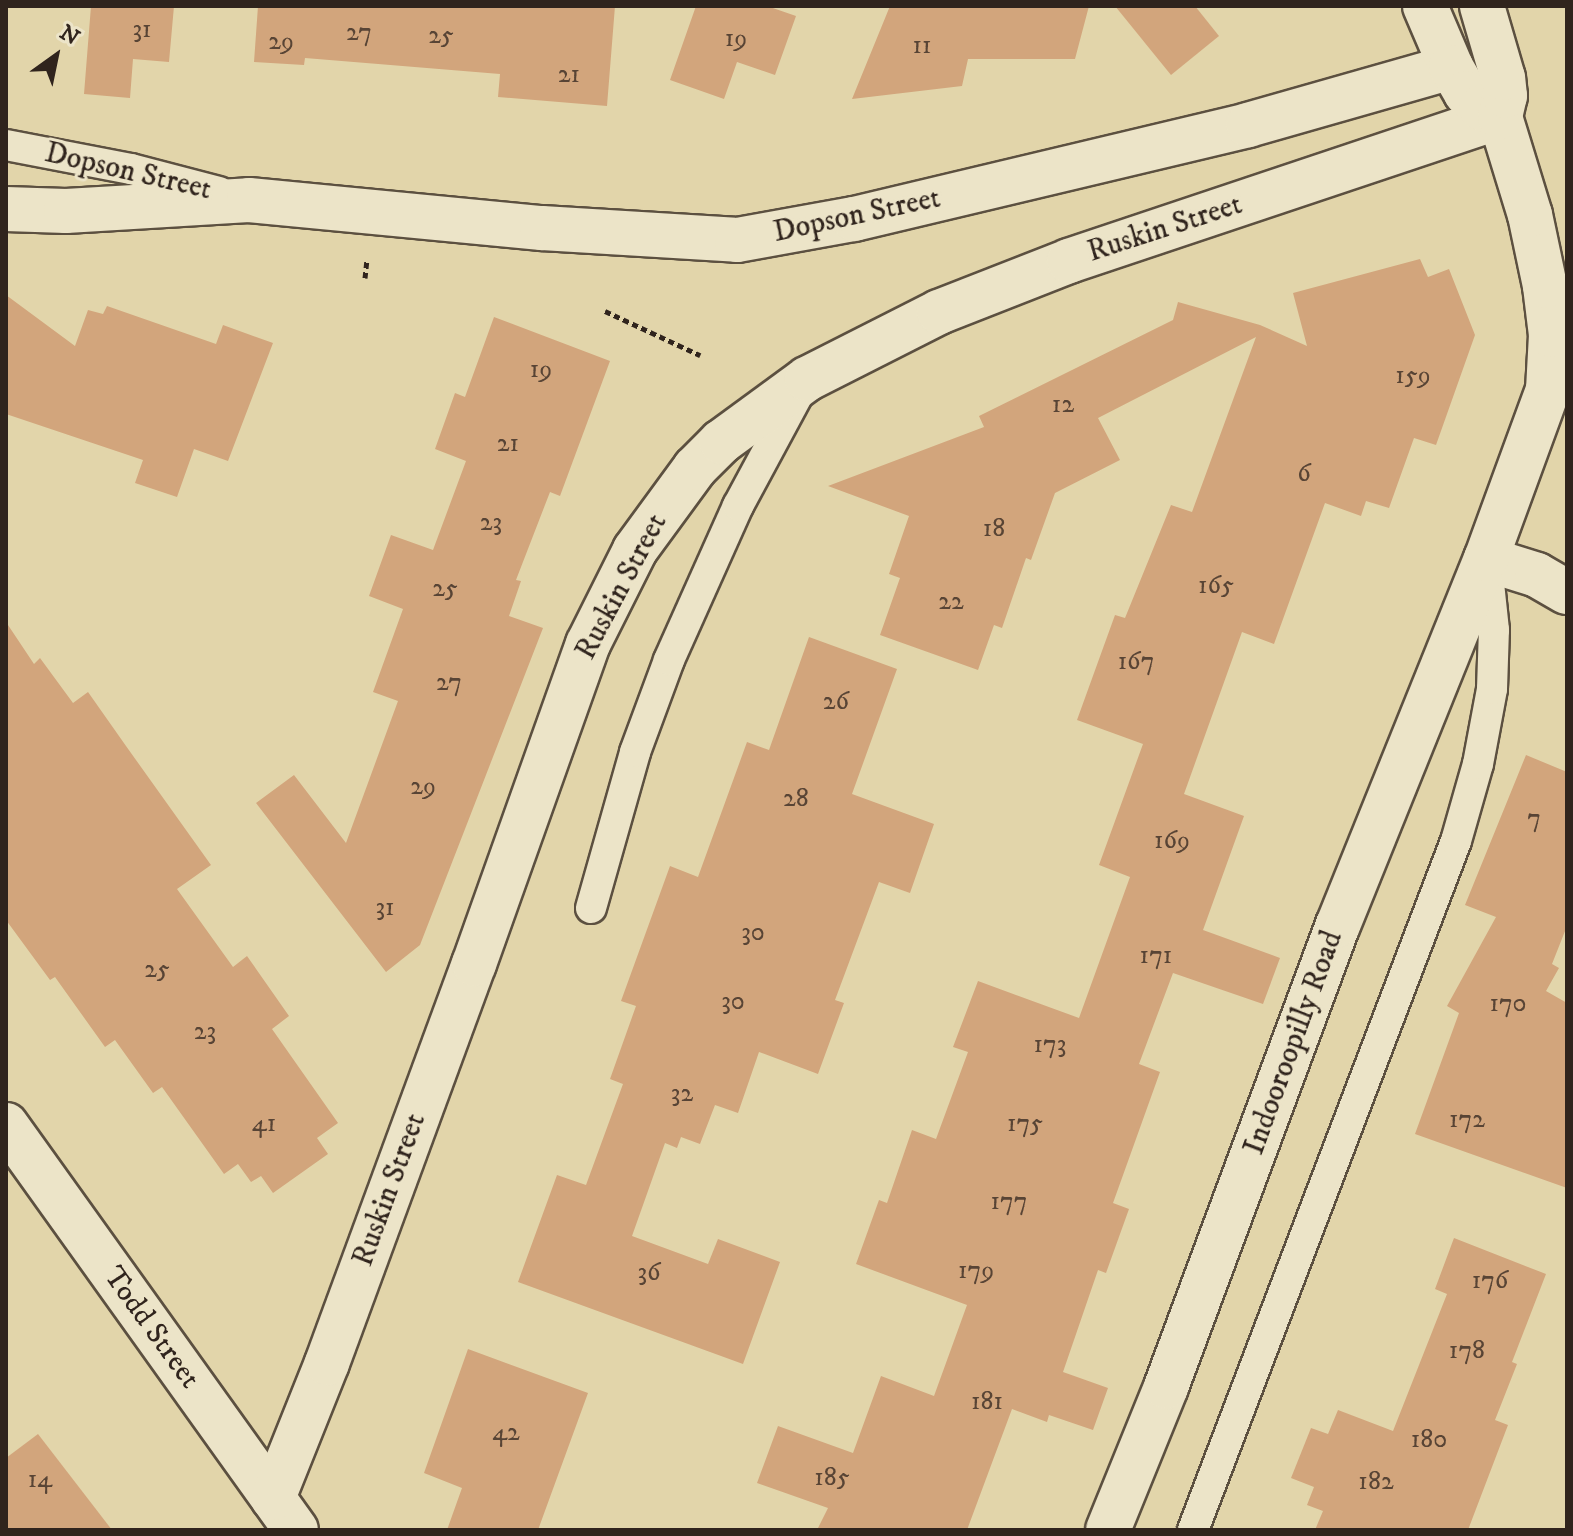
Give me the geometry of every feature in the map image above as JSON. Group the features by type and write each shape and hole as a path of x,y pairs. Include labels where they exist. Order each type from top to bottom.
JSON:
{"street":[{"path":"1425,6 1451,67 1474,102 1500,117"},
{"name":"Indooroopilly Road","path":"1108,1530 1166,1387 1338,925 1486,559 1541,414 1551,370 1551,335 1538,249 1500,117 1505,96 1503,78 1482,6"},
{"name":"Dopson Street","path":"6,209 78,211 249,200 650,236 727,240 764,237 1233,129 1451,67"},
{"name":"Ruskin Street","path":"284,1514 327,1363 474,964 574,679 605,608 642,539 695,468 721,442 807,379 929,317 1069,261 1500,117"},
{"path":"1486,559 1537,575 1567,592"},
{"name":"Todd Street","path":"6,1125 284,1514"}],"lane":[{"name":"Dopson Street","path":"6,145 131,169 249,200"},
{"path":"591,908 635,752 669,660 738,506 807,379"},
{"name":"Indooroopilly Road","path":"1193,1530 1456,841 1478,764 1492,689 1494,630 1486,559"}],"path":[{"path":"365,278 367,254"},
{"path":"605,311 700,355"}],"building":[{"path":"91,6 174,6 169,62 133,59 130,98 84,94"},
{"path":"258,6 615,6 607,106 498,97 500,74 305,58 304,65 254,62"},
{"path":"696,6 767,6 796,16 775,75 737,62 724,99 670,80"},
{"path":"890,6 1089,6 1075,59 968,59 962,86 852,99"},
{"path":"1115,6 1195,6 1219,36 1171,75"},
{"path":"1420,259 1428,277 1449,269 1475,335 1436,445 1414,438 1389,508 1366,501 1361,516 1325,503 1274,644 1242,632 1184,794 1244,816 1203,930 1280,958 1263,1004 1173,973 1139,1064 1160,1072 1113,1203 1129,1209 1106,1273 1098,1270 1063,1372 1108,1388 1093,1430 1049,1415 1047,1422 1012,1409 967,1530 817,1530 828,1508 757,1483 778,1426 853,1453 881,1376 934,1396 967,1305 856,1264 879,1200 887,1203 912,1130 936,1139 968,1052 953,1047 978,981 1079,1018 1130,877 1099,865 1143,744 1077,720 1115,615 1125,618 1171,505 1192,512 1256,337 1098,418 1120,460 1055,493 1031,560 1026,558 1002,628 994,625 978,670 880,635 900,578 889,574 909,516 828,486 984,427 979,416 1173,320 1178,302 1260,325 1307,346 1293,293"},
{"path":"6,295 75,346 88,310 103,314 107,306 216,344 223,325 273,343 228,461 194,449 177,497 135,483 143,460 6,414"},
{"path":"494,317 610,361 560,496 550,492 516,580 521,581 509,616 543,628 420,945 386,972 256,803 294,775 346,843 398,701 373,692 403,609 369,596 391,535 433,550 466,461 435,449 455,393 465,397"},
{"path":"6,622 34,664 40,658 73,703 88,692 211,865 177,889 233,967 247,956 289,1016 272,1029 338,1123 317,1138 328,1154 273,1193 261,1176 251,1182 238,1164 224,1174 162,1087 153,1093 115,1040 105,1047 55,977 50,980 6,920"},
{"path":"809,637 897,669 852,794 934,824 910,893 879,882 835,1000 844,1003 818,1074 759,1052 738,1113 715,1105 700,1144 681,1137 677,1148 665,1143 632,1236 708,1264 718,1239 780,1262 743,1364 518,1282 557,1175 586,1185 623,1084 610,1079 636,1006 621,1001 670,866 698,877 747,742 769,750"},
{"path":"1526,755 1567,772 1567,926 1552,964 1559,968 1546,991 1567,1003 1567,1188 1415,1134 1459,1013 1447,1006 1496,917 1465,905"},
{"path":"1454,1238 1546,1274 1512,1362 1517,1364 1495,1420 1508,1425 1468,1530 1315,1530 1323,1511 1307,1505 1314,1487 1291,1478 1311,1428 1328,1434 1338,1410 1393,1431 1447,1294 1435,1289"},
{"path":"468,1349 588,1393 538,1530 447,1530 462,1488 424,1473"},
{"path":"38,1434 112,1530 6,1530 6,1458"}]}
